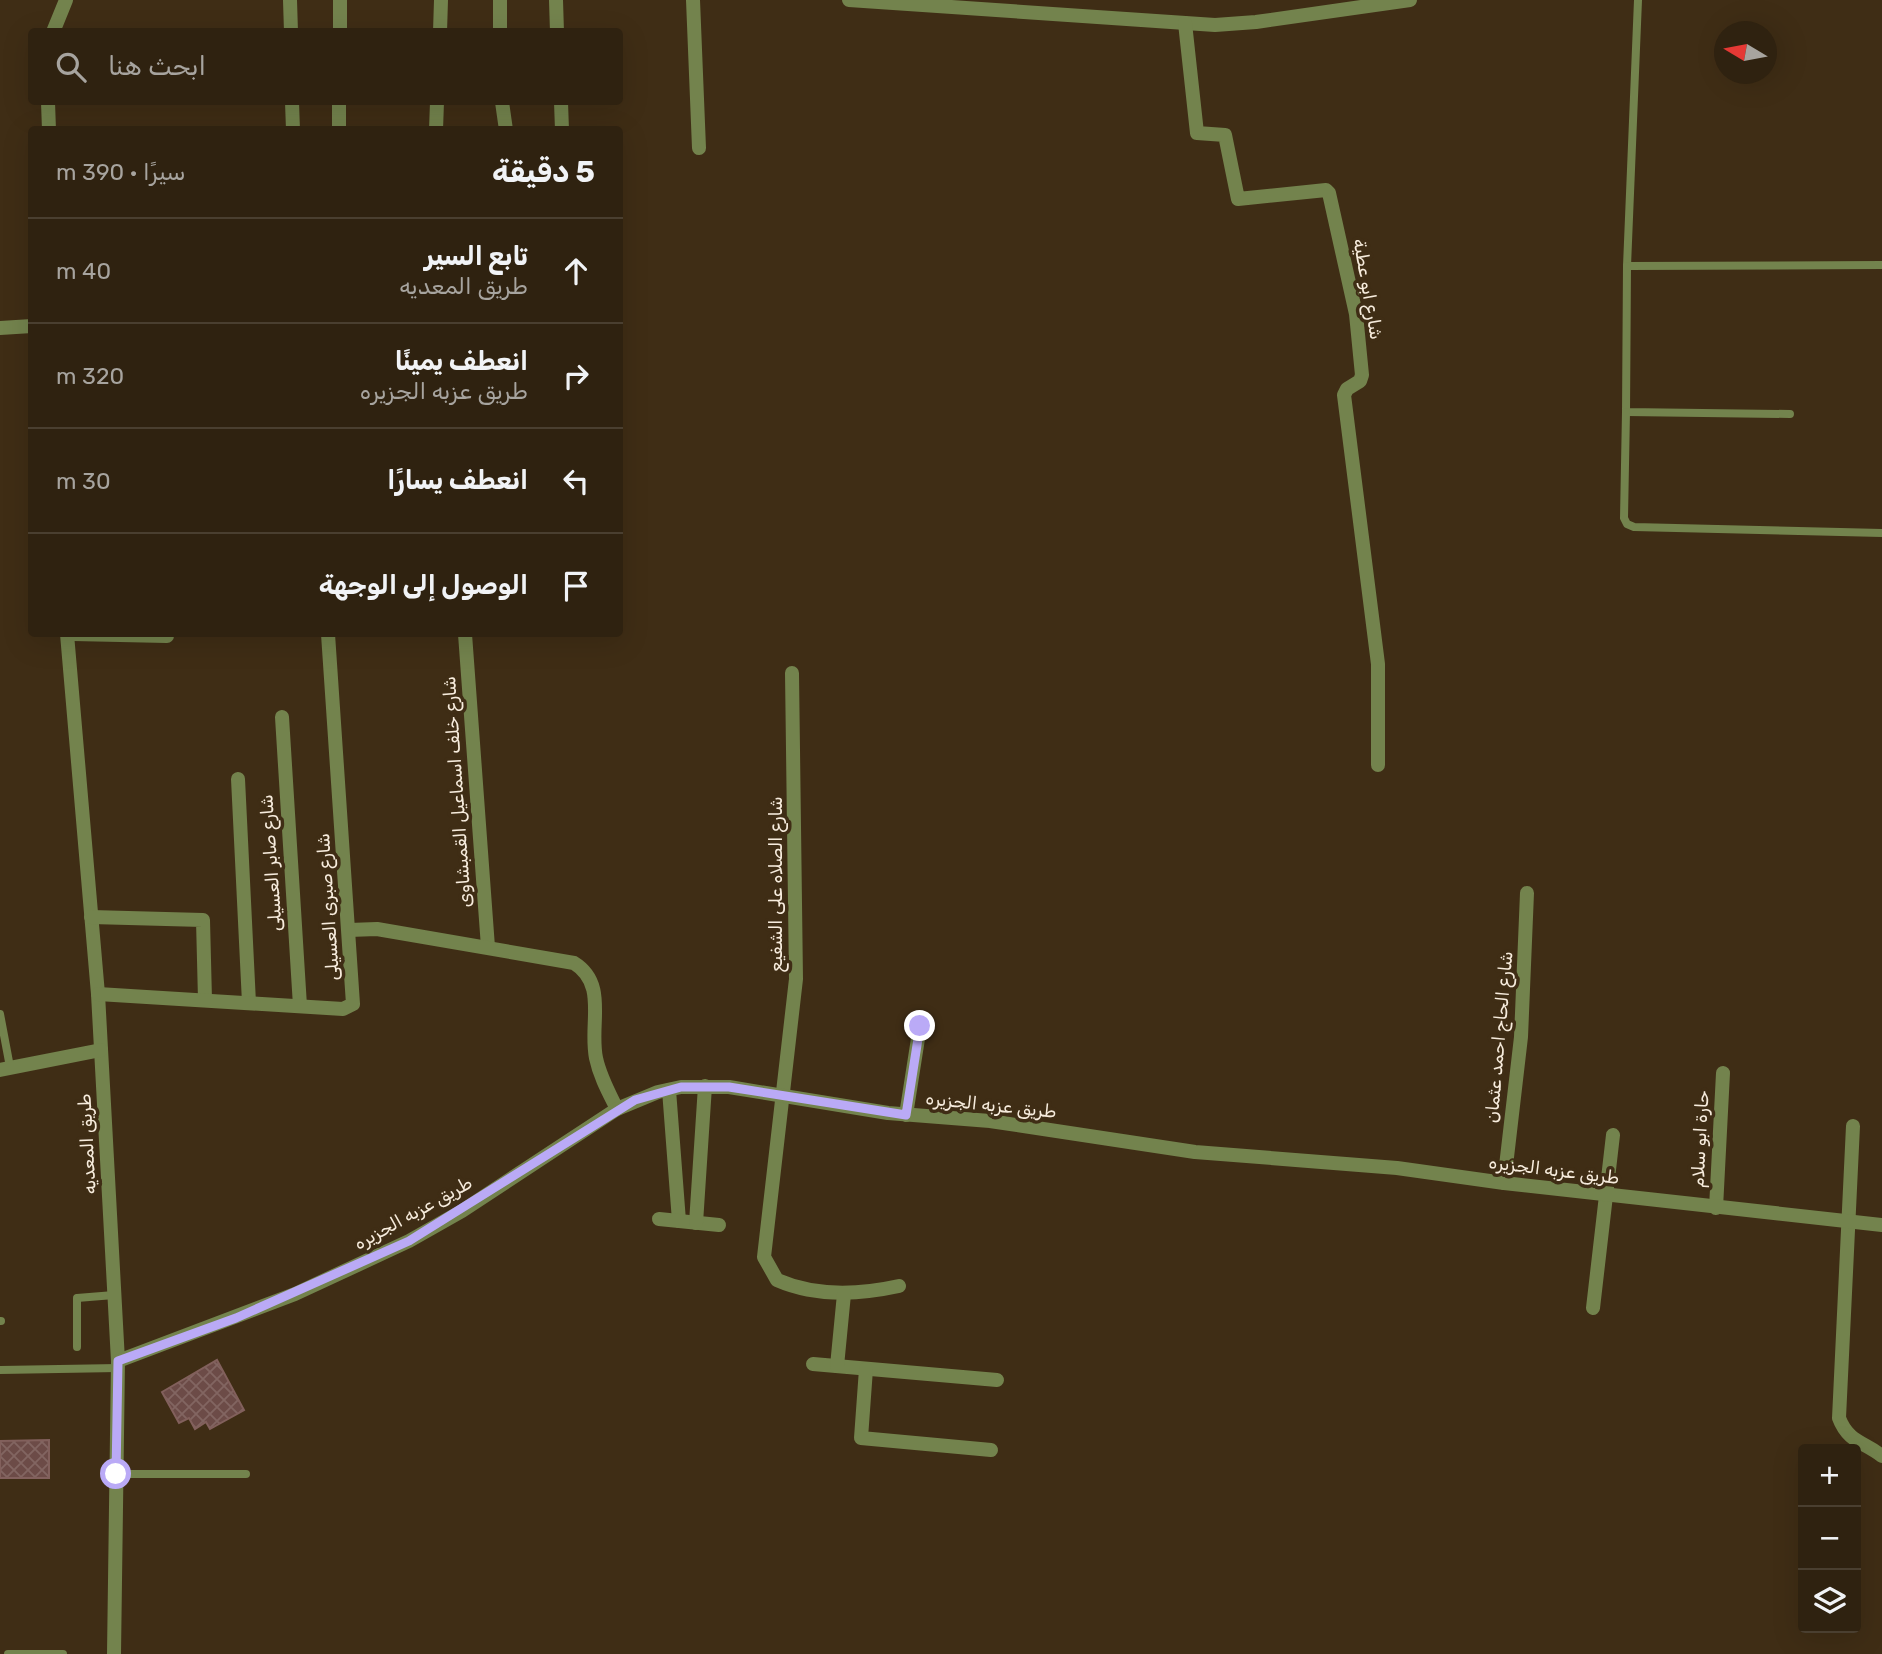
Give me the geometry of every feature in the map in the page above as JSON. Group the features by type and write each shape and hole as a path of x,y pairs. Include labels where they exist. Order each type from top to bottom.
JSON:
{"street":[{"path":"55,28 66,0"},
{"path":"290,0 291,28"},
{"path":"340,0 340,28"},
{"path":"440,28 441,0"},
{"path":"500,0 500,28"},
{"path":"556,0 557,28"},
{"path":"693,0 699,148"},
{"path":"849,0 1185,23 1256,22 1410,0"},
{"name":"شارع ابو عطية","path":"1185,23 1197,133 1225,135 1238,199 1326,190 1329,193 1356,314 1360,351 1360,381 1347,389 1344,395 1378,664 1378,765"},
{"path":"48,105 49,126"},
{"path":"292,105 293,126"},
{"path":"339,105 339,126"},
{"path":"436,126 437,105"},
{"path":"502,105 505,126"},
{"path":"561,105 562,126"},
{"path":"0,328 28,326"},
{"name":"طريق المعديه","path":"70,637 98,994 118,1365 114,1654"},
{"name":"شارع صبرى العسيلى","path":"98,994 349,1009 353,1004 328,637"},
{"name":"شارع خلف اسماعيل القمبشاوى","path":"465,637 488,947"},
{"name":"شارع الصلاه على الشفيع","path":"792,673 797,956 764,1257 777,1280 816,1291 844,1294 899,1286"},
{"name":"شارع صابر العسيلى","path":"282,717 300,1006"},
{"path":"238,779 249,1003"},
{"name":"شارع الحاج احمد عثمان","path":"1504,1184 1521,1037 1527,893"},
{"path":"91,917 203,920 205,1000"},
{"path":"349,930 377,929 488,947 574,963 585,970 596,992 593,1032 596,1059 617,1109"},
{"path":"906,1115 920,1026"},
{"path":"5,1068 101,1050"},
{"name":"حارة ابو سلام","path":"1716,1208 1723,1073"},
{"path":"696,1223 705,1086"},
{"name":"طريق عزبه الجزيره","path":"118,1365 271,1304 409,1241 462,1211 617,1109 635,1100 669,1090 705,1086 783,1095 906,1115 990,1121 1195,1152 1397,1168 1504,1184 1882,1226"},
{"path":"669,1090 678,1221"},
{"path":"1853,1126 1839,1418 1844,1432 1854,1442 1882,1456"},
{"path":"1593,1308 1613,1135"},
{"path":"659,1219 719,1225"},
{"path":"837,1366 844,1294"},
{"path":"813,1364 997,1380"},
{"path":"866,1369 861,1438 991,1450"}],"lane":[{"path":"1637,0 1627,266 1624,518 1627,524 1634,527 1882,533"},
{"path":"1627,266 1882,265"},
{"path":"1626,412 1790,414"},
{"path":"0,1014 5,1068"},
{"path":"77,1347 77,1298 114,1295"},
{"path":"0,1370 118,1365"},
{"path":"116,1474 246,1474"},
{"path":"8,1654 63,1654"}],"building":[{"path":"217,1360 244,1410 210,1429 206,1422 195,1429 189,1418 179,1423 162,1392"},
{"path":"49,1440 49,1478 0,1478 0,1441"}],"route":[{"path":"116,1474 118,1361 295,1294 409,1241 462,1211 617,1109 658,1092 681,1087 729,1087 906,1115 920,1026"}]}
